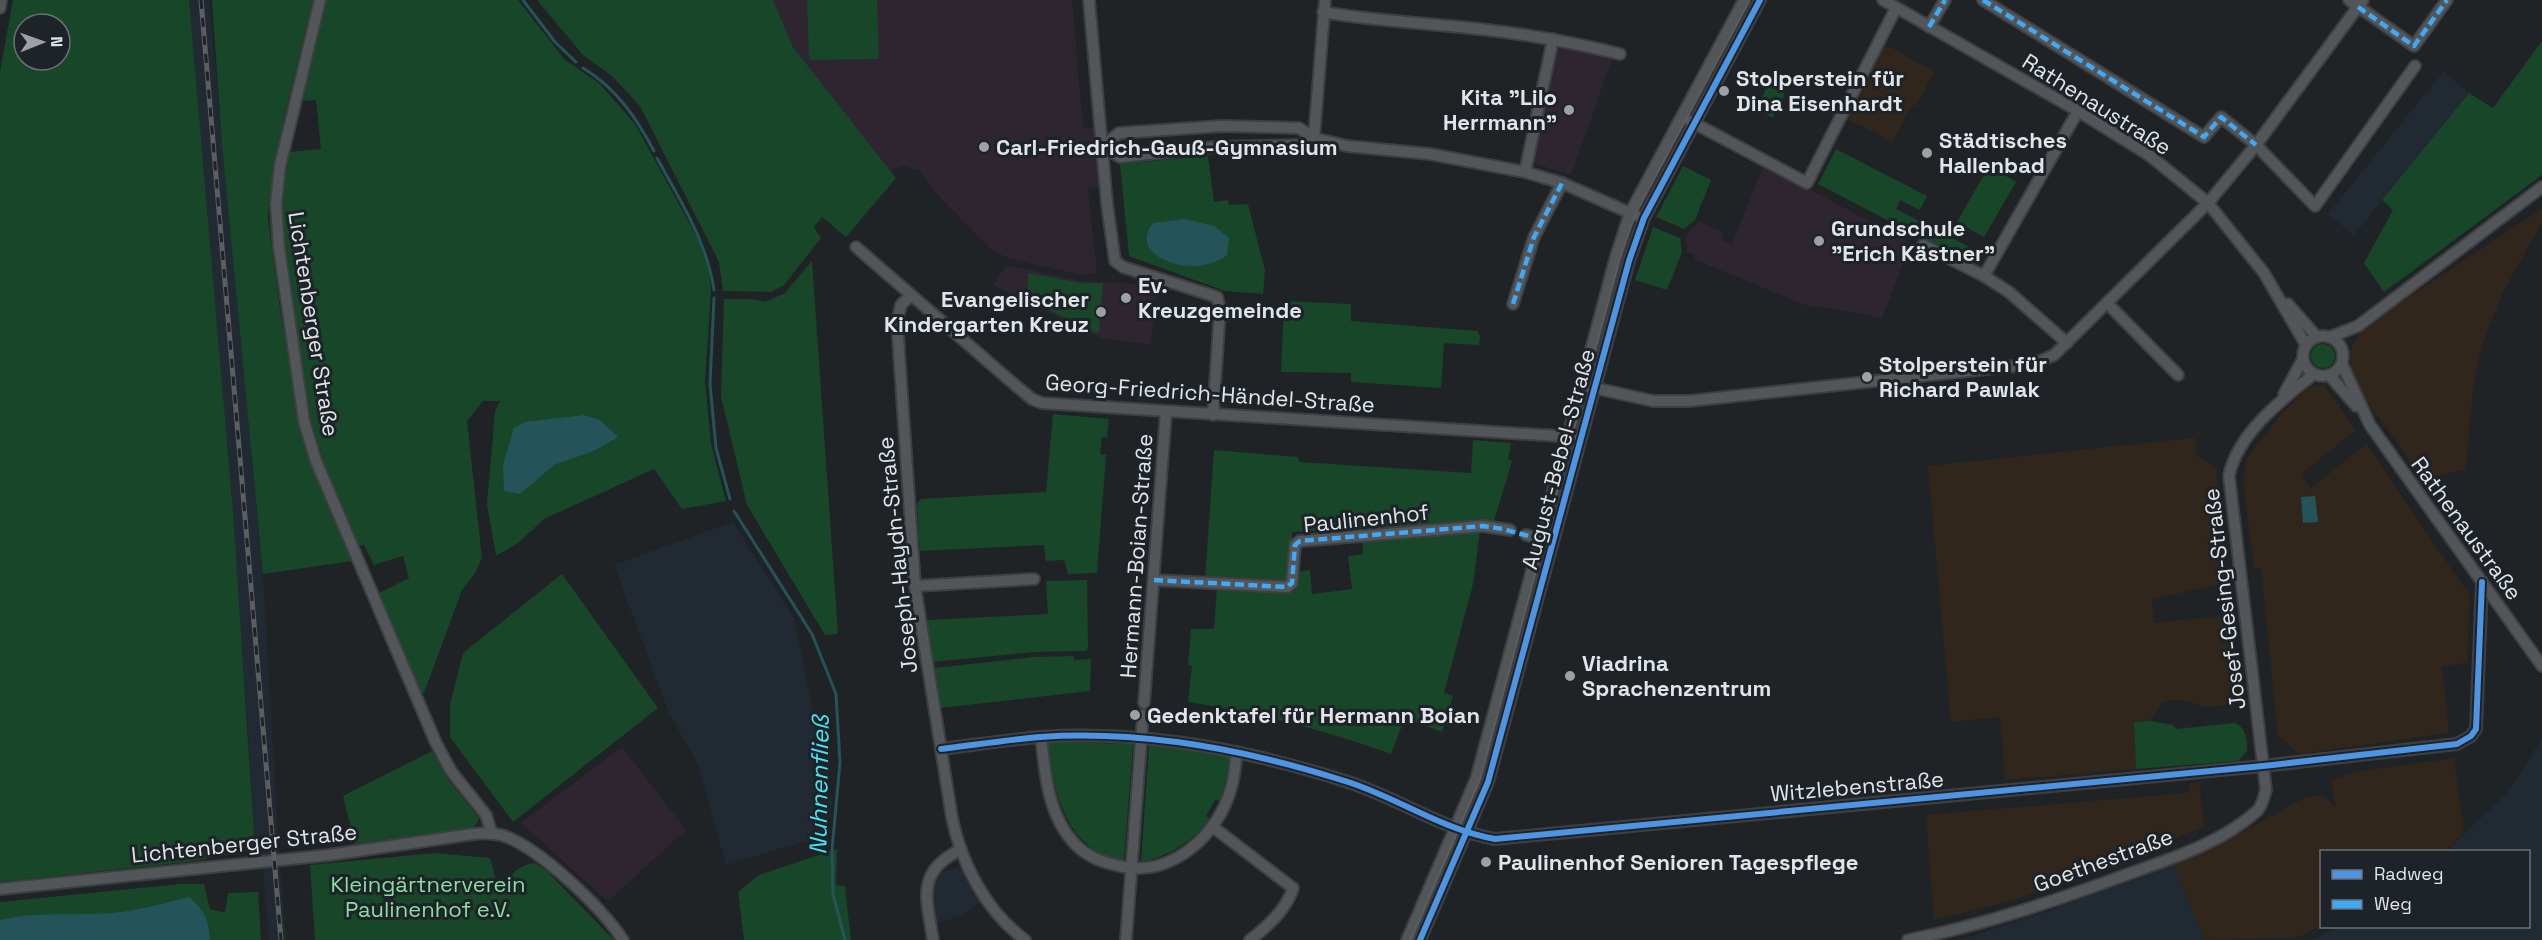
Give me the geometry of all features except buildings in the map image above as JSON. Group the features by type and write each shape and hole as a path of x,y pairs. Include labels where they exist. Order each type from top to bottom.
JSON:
{"street":[{"path":"0,8 1,0"},
{"name":"Lichtenberger Straße","path":"320,0 282,156 276,204 279,248 304,421 324,479 436,743 451,771 486,815 492,834"},
{"path":"1089,0 1115,261 1123,267 1217,297 1220,309 1213,415"},
{"path":"1314,138 1325,0"},
{"name":"August-Bebel-Straße","path":"1407,940 1476,779 1616,256 1630,213 1744,0"},
{"name":"August-Bebel-Straße","path":"1420,940 1468,834 1488,782 1629,261 1644,218 1760,0"},
{"name":"Rathenaustraße","path":"1883,0 2078,111 2149,155 2208,204 2274,288 2317,336"},
{"path":"1929,27 1945,0"},
{"name":"Rathenaustraße","path":"1983,0 2204,137 2221,117 2256,146"},
{"path":"1581,385 1653,401 1689,400 2034,364 2054,355 2208,204 2256,146 2357,2 2414,46 2447,0"},
{"path":"1682,116 1807,183 1833,127 1896,8"},
{"path":"1323,12 1358,19 1439,25 1553,39 1620,54"},
{"path":"1525,172 1553,39"},
{"path":"2256,146 2315,206 2415,66"},
{"path":"1984,276 2078,111"},
{"path":"1102,147 1119,133 1222,126 1299,129 1314,138 1368,150 1430,154 1525,172 1562,183 1644,218"},
{"path":"1102,147 1120,157 1216,147 1304,145 1314,138"},
{"path":"1513,304 1534,237 1562,183"},
{"path":"2358,326 2343,352 2342,364 2329,375 2314,374 2307,368 2303,360 2306,345 2317,336 2330,337 2358,326 2542,187"},
{"path":"1923,245 1984,276 2009,292 2067,343"},
{"name":"Georg-Friedrich-Händel-Straße","path":"856,247 1032,399 1052,405 1582,438"},
{"name":"Rathenaustraße","path":"2274,288 2306,345"},
{"name":"Joseph-Haydn-Straße","path":"911,295 901,305 897,322 915,586 941,749 960,850 987,900 1025,940"},
{"path":"2107,303 2178,375"},
{"path":"2330,337 2338,343 2343,352"},
{"name":"Josef-Gesing-Straße","path":"2263,766 2229,476 2235,455 2276,406 2296,376 2303,360"},
{"name":"Rathenaustraße","path":"2342,364 2362,413"},
{"name":"Josef-Gesing-Straße","path":"2276,406 2314,374"},
{"name":"Rathenaustraße","path":"2329,375 2362,413 2542,666"},
{"name":"Hermann-Boian-Straße","path":"1126,940 1166,412"},
{"name":"Paulinenhof","path":"1154,580 1287,587 1292,583 1295,545 1300,541 1483,526 1510,530"},
{"path":"1526,535 1554,543"},
{"path":"915,586 1034,579"},
{"name":"Witzlebenstraße","path":"941,749 1041,737 1141,739 1237,752 1312,771 1366,788 1468,834 1495,839 2263,766 2457,744 2471,736 2476,729 2482,582"},
{"path":"1041,737 1051,800 1057,817 1074,844 1102,862 1132,868 1154,867 1177,858 1194,846 1213,827 1231,789 1237,752"},
{"name":"Goethestraße","path":"1908,940 1947,932 2070,895 2175,857 2229,830 2259,809 2266,790 2263,766"},
{"path":"1213,827 1293,888 1290,898 1267,926 1250,940"},
{"name":"Lichtenberger Straße","path":"0,889 329,855 473,834 492,834 513,840 554,868 623,940"},
{"path":"933,940 926,888 928,880 931,872 946,857 960,850"}],"shaded area":[{"path":"189,0 209,0 263,574 286,940 269,940 262,856 255,857 248,731"},
{"name":"Carl-Friedrich-Gauß-Gymnasium","path":"773,0 1072,0 1083,128 1094,128 1099,187 1088,189 1097,273 1082,275 1008,258 992,250 932,189 920,170 904,166 889,170 793,47"},
{"name":"Kita \"Lilo Herrmann\"","path":"1558,44 1613,56 1571,175 1533,163"},
{"path":"1885,44 1934,72 1916,106 1912,105 1892,142 1846,118"},
{"path":"2443,72 2469,93 2354,235 2328,214"},
{"name":"Grundschule \"Erich Kästner\"","path":"1764,165 1910,243 1882,319 1861,313 1805,305 1694,259 1695,255 1687,252 1686,239 1689,231 1699,222 1723,232 1721,239 1732,244"},
{"path":"2542,209 2542,222 2502,294 2482,344 2473,387 2466,470 2423,478 2351,379 2351,349 2364,327"},
{"name":"Evangelischer Kindergarten Kreuz","path":"1007,265 1081,281 1157,285 1151,345 1100,338 993,285"},
{"path":"2324,385 2356,430 2301,474 2310,489 2366,444 2470,596 2467,663 2442,666 2449,733 2299,754 2278,736 2261,568 2254,569 2243,481 2247,458 2284,411 2309,387"},
{"path":"2195,438 2197,456 2216,467 2228,579 2225,583 2152,599 2154,623 2231,615 2241,703 2206,707 2179,699 2162,702 2150,721 2134,722 2136,769 2005,780 2000,717 1951,722 1928,466"},
{"path":"733,522 794,619 832,802 825,835 726,865 698,764 669,713 614,565"},
{"path":"2542,738 2542,940 2312,940 2337,928 2530,928 2530,850 2448,850 2510,790"},
{"path":"622,747 686,830 608,901 521,823"},
{"path":"2454,758 2464,832 2447,850 2320,850 2320,926 2296,938 2204,940 2174,865 2204,853 2306,797 2324,796 2336,808 2331,779 2362,771"},
{"path":"2199,782 2204,827 2014,900 1934,920 1926,815 2190,792 2189,783"},
{"path":"2174,865 2204,940 1960,940 2045,912"},
{"path":"960,866 980,901 963,915 935,924 931,889 940,873"}],"green space":[{"path":"13,0 189,0 233,513 255,849 195,861 0,882 0,72"},
{"path":"212,0 313,0 284,118 268,217 280,309 305,447 352,561 263,574 222,144"},
{"path":"326,0 518,0 565,60 599,83 635,124 698,239 709,271 711,290 705,380 711,444 726,501 682,509 654,469 544,519 518,543 496,556 487,504 495,411 500,401 483,401 467,421 482,558 475,573 462,590 424,693 418,693 379,593 409,578 403,556 374,565 364,545 357,546 326,470 311,420 284,249 282,193 290,152 321,149 316,100 301,101"},
{"path":"537,0 773,0 793,47 896,178 846,237 822,217 814,227 821,238 784,285 771,292 723,291 719,262 640,106 612,76 583,55"},
{"path":"807,0 877,0 879,59 809,60"},
{"path":"2542,41 2542,175 2384,292 2364,263 2393,210 2382,200 2469,93 2493,108"},
{"path":"1768,85 1785,94 1773,118 1756,109"},
{"path":"1836,149 1927,196 1920,210 1900,200 1896,209 1981,253 1975,266 1818,184"},
{"path":"1208,156 1214,202 1228,200 1229,205 1248,204 1265,271 1263,294 1225,291 1129,256 1120,164"},
{"path":"1683,166 1711,180 1695,220 1684,229 1656,217"},
{"path":"1989,166 2016,182 1984,237 1957,222"},
{"path":"1653,227 1680,238 1682,252 1667,290 1635,280"},
{"path":"812,261 838,634 825,635 747,505 721,397 724,299 752,299 765,302 785,293"},
{"path":"1028,273 1081,283 1103,283 1099,332 1096,333 1028,300"},
{"path":"1284,301 1351,304 1351,321 1477,331 1480,336 1479,345 1444,343 1441,388 1351,382 1351,373 1281,372"},
{"path":"2323,344 2332,347 2335,356 2332,365 2323,368 2314,365 2311,356 2314,347"},
{"path":"1053,414 1109,419 1107,437 1102,437 1100,454 1106,455 1097,573 1068,574 1064,560 1046,561 1044,545 920,551 917,504 921,499 1046,492"},
{"path":"1473,440 1511,443 1508,460 1512,461 1494,521 1292,532 1290,580 1286,584 1205,579 1214,450 1298,457 1299,462 1471,473"},
{"path":"1480,530 1473,584 1444,693 1453,696 1442,732 1405,718 1391,754 1291,723 1188,702 1192,666 1188,665 1191,629 1214,629 1217,587 1295,591 1298,572 1310,570 1312,594 1352,589 1348,556 1363,554 1362,540"},
{"path":"562,574 658,708 513,822 450,737 450,705 463,653"},
{"path":"1087,580 1088,648 1086,651 1033,652 933,662 926,620 1048,614 1046,581"},
{"path":"1074,656 1074,660 1091,659 1090,691 940,708 934,668 1033,657"},
{"path":"2150,721 2173,725 2176,729 2235,723 2245,734 2247,751 2238,761 2136,769 2134,722"},
{"path":"1051,742 1133,744 1124,860 1104,855 1088,846 1066,817 1054,781 1047,744"},
{"path":"1154,744 1232,757 1220,801 1215,800 1206,816 1210,820 1195,835 1171,852 1141,862 1149,746"},
{"path":"432,751 447,778 479,818 477,824 471,828 355,844 343,796"},
{"path":"837,849 836,885 845,886 851,940 744,940 738,892 759,875"},
{"name":"Kleingärtnerverein Paulinenhof e.V.","path":"435,853 490,858 496,880 507,882 518,869 535,863 547,871 614,940 315,940 310,865"},
{"path":"180,884 204,884 210,909 225,913 228,893 258,892 261,940 0,940 0,902"}],"water":[{"path":"1185,219 1214,226 1229,238 1227,255 1214,262 1198,266 1168,262 1156,255 1148,246 1147,235 1153,223"},
{"path":"584,415 600,420 618,437 596,450 554,465 520,494 504,491 503,465 514,428 525,422"},
{"path":"2315,496 2318,522 2303,523 2301,497"},
{"path":"189,897 205,916 210,940 0,940 0,920 56,914 121,912"}],"waterway":[{"name":"Nuhnenfließ","path":"523,0 555,42 576,62"},
{"name":"Nuhnenfließ","path":"583,68 595,76 624,104 654,151"},
{"name":"Nuhnenfließ","path":"657,158 699,238 714,290"},
{"name":"Nuhnenfließ","path":"714,298 710,384 716,448 730,499"},
{"name":"Nuhnenfließ","path":"734,511 812,634 836,694 840,762 832,850 833,894 845,940"}],"tram line":[{"path":"1410,940 1480,779 1620,258 1635,215 1750,0"}],"railway":[{"path":"201,0 281,940"}],"marked path":[{"path":"1929,27 1945,0"},
{"path":"1983,0 2204,137 2221,117 2256,145"},
{"path":"2358,7 2414,46 2447,0"},
{"path":"1513,304 1534,237 1562,183"},
{"path":"1154,580 1287,587 1292,583 1295,545 1300,541 1483,526 1554,543"}],"cycle path":[{"path":"1420,940 1488,782 1629,261 1644,218 1760,0"},
{"path":"941,749 1040,737 1079,736 1118,737 1196,745 1273,760 1348,782 1457,829 1495,839 2263,766 2457,744 2471,736 2476,729 2482,582"}],"place":[{"name":"Stolperstein für Dina Eisenhardt","path":"1724,91"},
{"name":"Kita \"Lilo Herrmann\"","path":"1569,110"},
{"name":"Carl-Friedrich-Gauß-Gymnasium","path":"984,147"},
{"name":"Städtisches Hallenbad","path":"1927,153"},
{"name":"Grundschule \"Erich Kästner\"","path":"1819,241"},
{"name":"Ev. Kreuzgemeinde","path":"1126,298"},
{"name":"Evangelischer Kindergarten Kreuz","path":"1101,312"},
{"name":"Stolperstein für Richard Pawlak","path":"1867,377"},
{"name":"Viadrina Sprachenzentrum","path":"1570,676"},
{"name":"Gedenktafel für Hermann Boian","path":"1135,715"},
{"name":"Paulinenhof Senioren Tagespflege","path":"1486,862"}]}
